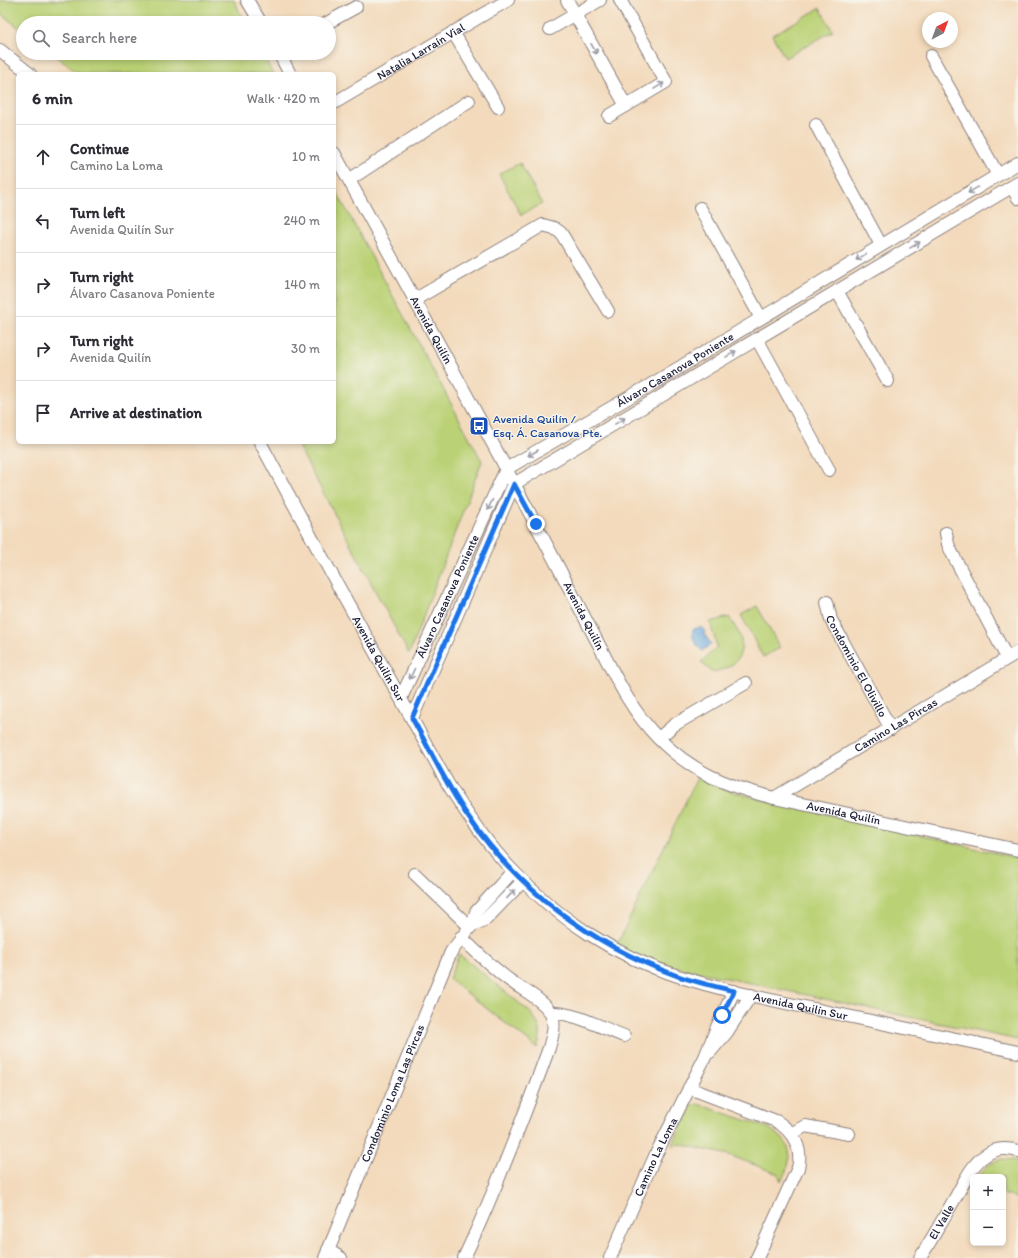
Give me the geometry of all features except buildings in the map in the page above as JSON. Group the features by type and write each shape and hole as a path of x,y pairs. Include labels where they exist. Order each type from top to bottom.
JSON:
{"street":[{"path":"247,0 257,16"},
{"name":"Natalia Larraín Vial","path":"336,101 508,0"},
{"path":"567,0 626,106"},
{"path":"550,29 600,0"},
{"path":"609,116 666,82 620,0"},
{"path":"336,18 356,7"},
{"path":"453,32 498,107"},
{"path":"0,50 28,72"},
{"path":"931,56 998,175"},
{"path":"283,60 289,72"},
{"path":"349,180 469,101"},
{"path":"816,125 880,245"},
{"name":"Avenida Quilín","path":"336,157 506,469 619,684 635,710 659,738 683,759 710,777 744,790 774,798 1018,850"},
{"name":"Álvaro Casanova Poniente","path":"401,698 506,469 657,381 1018,163"},
{"path":"1015,185 1018,198"},
{"name":"Álvaro Casanova Poniente","path":"412,718 514,484 1015,185"},
{"path":"700,208 761,318"},
{"path":"414,300 543,225 561,232 608,311"},
{"path":"845,267 854,281"},
{"path":"837,291 888,381"},
{"path":"757,339 829,470"},
{"name":"Avenida Quilín Sur","path":"261,444 448,784 490,845 523,881 561,914 612,948 677,976 751,995 1018,1052"},
{"path":"946,533 948,544 1007,658"},
{"name":"Condominio El Olivillo","path":"827,602 834,624 892,729"},
{"name":"Camino Las Pircas","path":"774,798 892,729 1018,652"},
{"path":"659,738 674,725 746,683"},
{"name":"Condominio Loma Las Pircas","path":"342,1258 326,1254 451,952 470,926 476,912 513,871"},
{"path":"415,874 470,926"},
{"name":"Condominio Loma Las Pircas","path":"470,926 486,920 523,881"},
{"path":"461,938 493,967 542,1003 551,1013 554,1022 550,1048 486,1210 464,1258"},
{"name":"Camino La Loma","path":"610,1258 656,1154 706,1057 717,1027 734,991"},
{"name":"Camino La Loma","path":"706,1057 727,1032 751,995"},
{"path":"551,1013 560,1012 624,1036"},
{"path":"689,1088 776,1121 791,1134 800,1151 798,1168 757,1258"},
{"path":"791,1134 805,1126 849,1134"},
{"name":"El Valle","path":"920,1258 969,1174 979,1161 984,1156 996,1150 1008,1149 1018,1151"}],"green space":[{"path":"0,0 234,0 242,16 16,16 16,26 0,13"},
{"path":"820,8 833,31 785,58 772,35"},
{"path":"61,60 266,60 272,72 76,72"},
{"path":"520,163 542,204 521,215 499,174"},
{"path":"336,191 482,461 409,654 297,444 336,444"},
{"path":"757,606 780,648 763,657 741,615"},
{"path":"729,617 738,631 741,640 740,654 738,659 729,667 711,672 701,662 717,647 710,622"},
{"path":"697,778 737,793 764,800 1018,858 1018,1040 651,962 614,951"},
{"path":"459,954 529,1011 540,1028 540,1037 537,1048 449,979"},
{"path":"698,1104 769,1128 782,1138 788,1146 790,1157 781,1182 778,1174 729,1155 679,1144 672,1146 690,1107"},
{"path":"1004,1159 1018,1161 1018,1199 1006,1195 1006,1174 981,1174 989,1165"}],"water":[{"path":"701,627 705,631 704,634 711,644 702,651 694,641 693,636 693,629"}],"place":[{"name":"Avenida Quilín / Esq. Á. Casanova Pte.","path":"479,426"}],"route":[{"path":"536,524 514,484 412,718 448,784 468,815 490,845 523,881 561,914 612,948 677,976 734,991 722,1015"}]}
